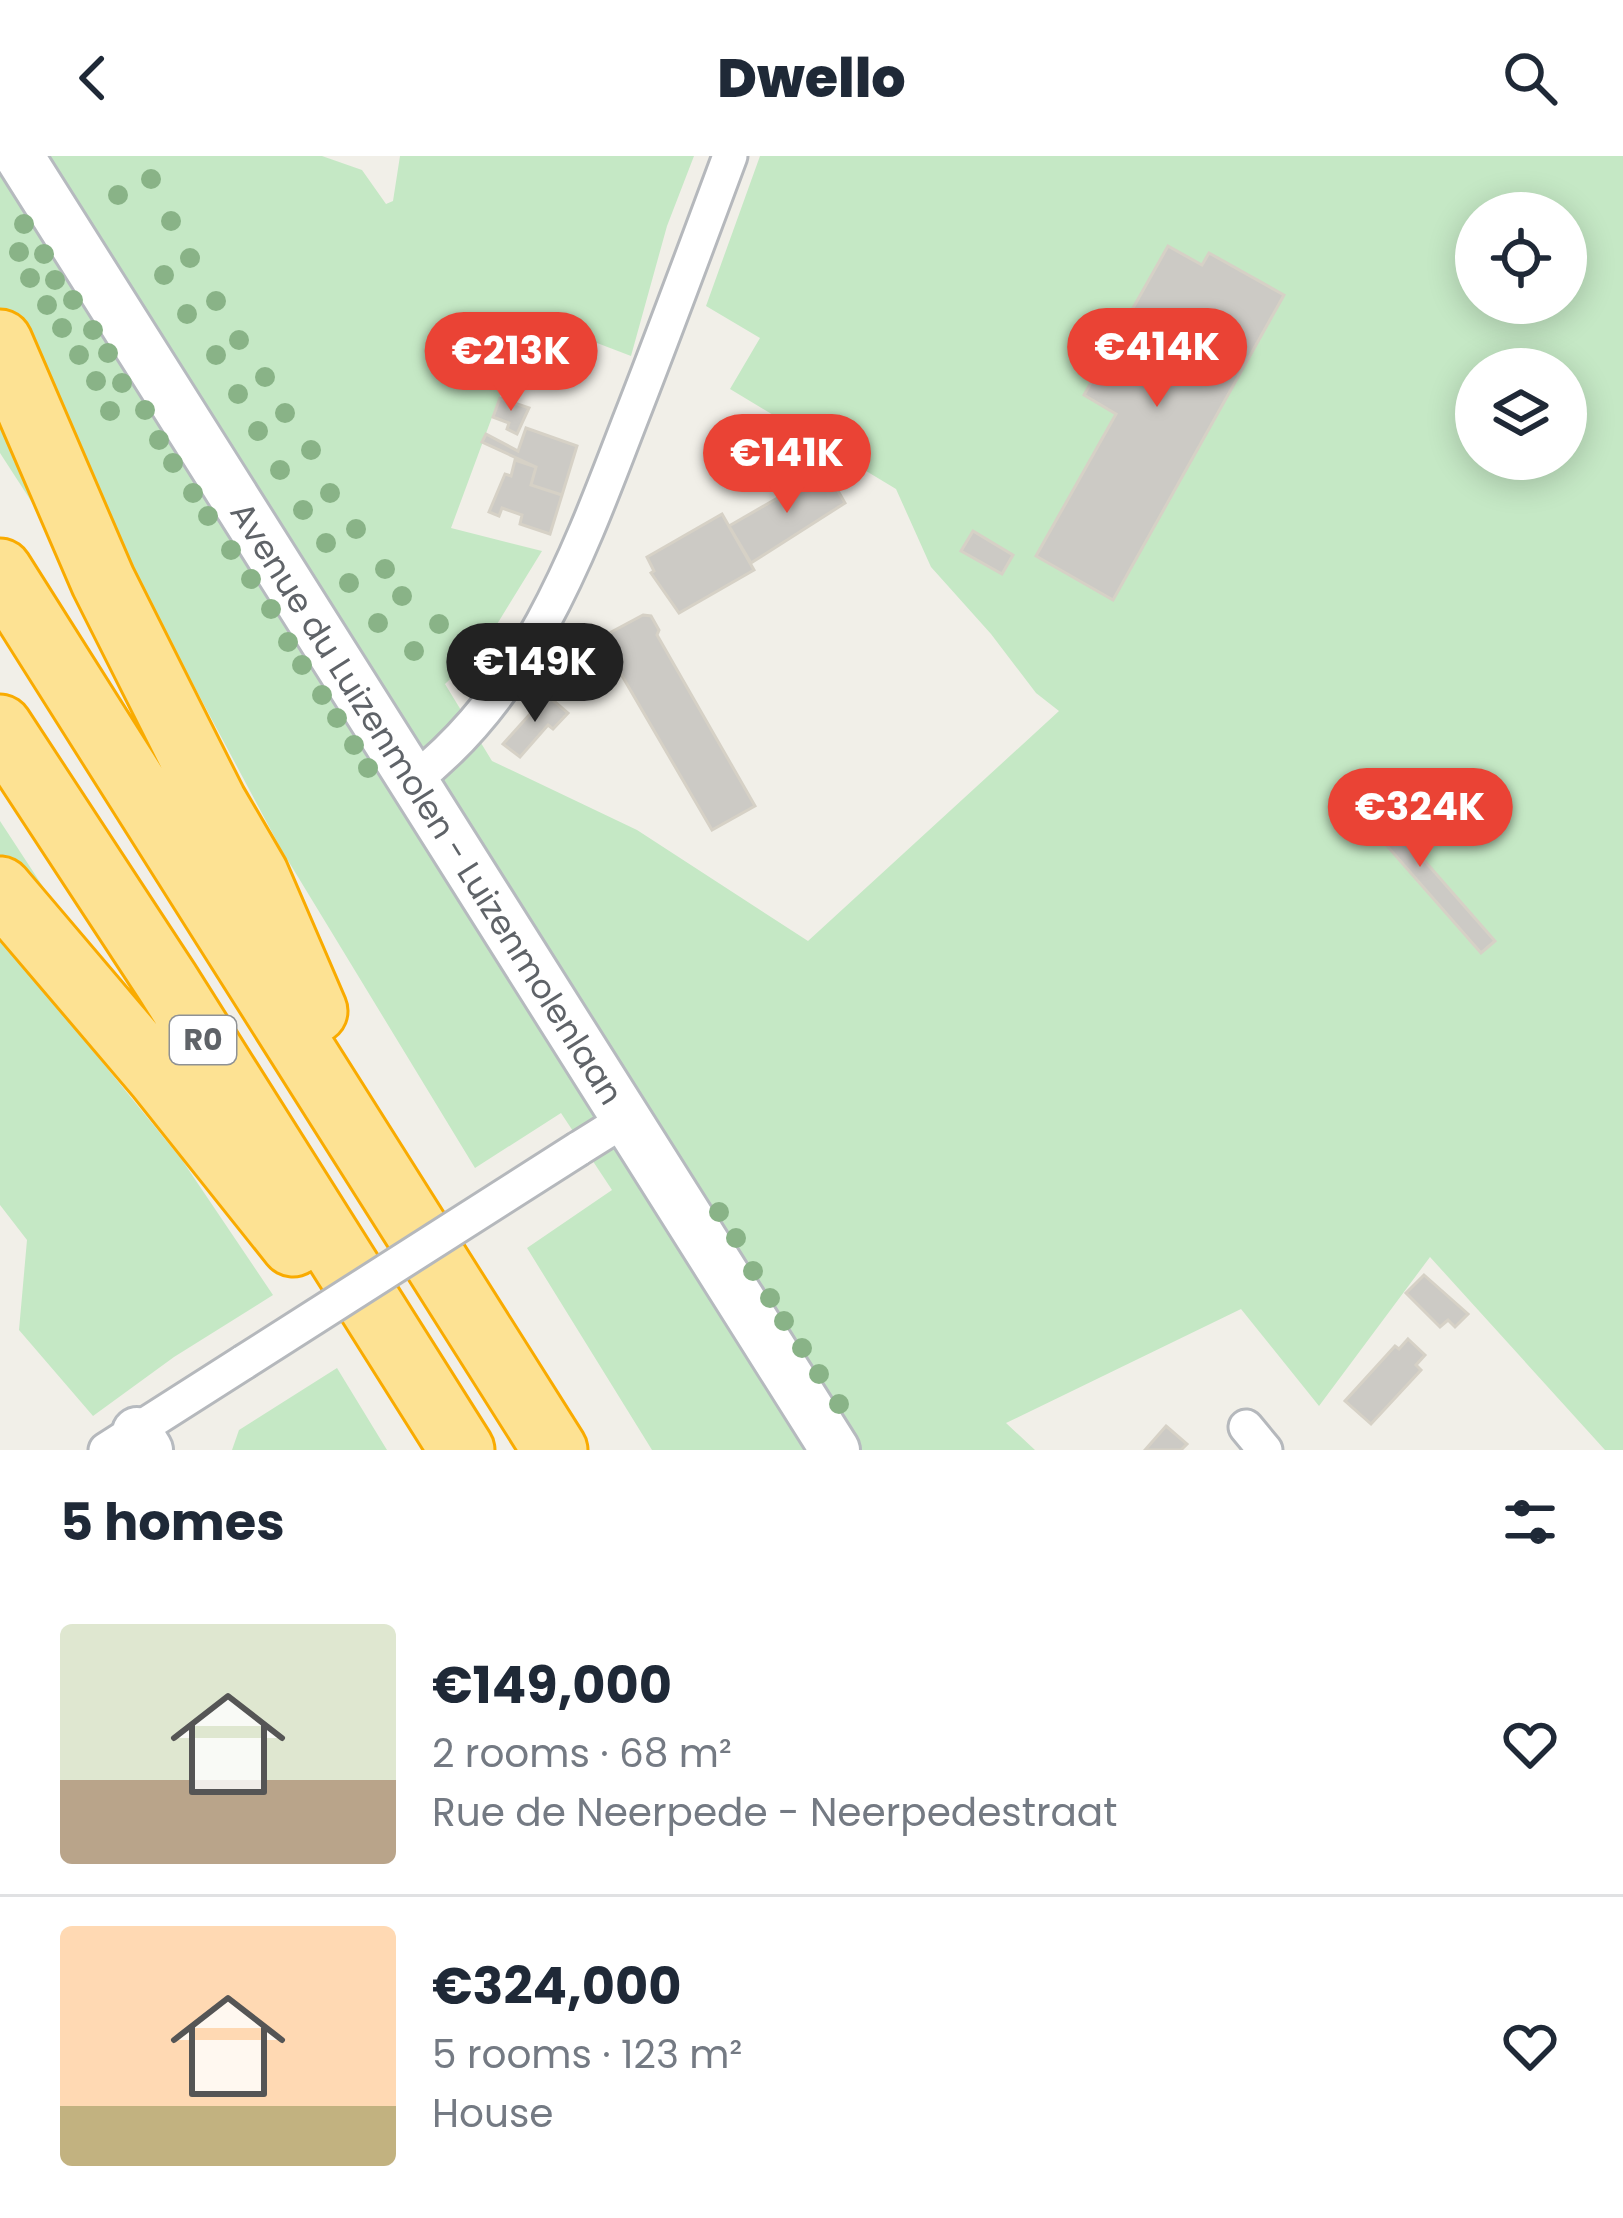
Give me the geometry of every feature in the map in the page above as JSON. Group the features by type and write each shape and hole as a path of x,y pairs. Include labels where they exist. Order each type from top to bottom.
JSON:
{"highway":[{"path":"0,342 113,601 256,874 391,1189"},
{"name":"R0","path":"0,571 555,1450"},
{"name":"R0","path":"0,728 462,1450"},
{"path":"0,890 159,1076 273,1223 402,1356"}],"street":[{"name":"Avenue du Luizenmolen - Luizenmolenlaan","path":"19,156 835,1450"},
{"path":"414,780 460,742 513,672 571,573 730,156"},
{"path":"130,1444 244,1362 626,1119"}],"green space":[{"path":"0,156 322,156 362,170 386,204 393,201 400,156 694,156 667,226 631,356 529,317 451,528 542,551 483,647 445,684 492,761 637,830 808,941 1059,711 1036,693 931,567 896,489 730,389 760,338 706,306 760,156 1623,156 1623,1450 1605,1450 1430,1257 1319,1406 1241,1309 1006,1423 1035,1450 652,1450 527,1248 612,1190 561,1113 475,1168 281,849 131,568 88,589 0,453"},
{"path":"0,821 121,1006 85,1041 182,1160 273,1295 174,1357 93,1416 19,1330 27,1240 0,1205"},
{"path":"337,1368 387,1450 232,1450 239,1430"}],"building":[{"path":"1168,246 1202,265 1209,253 1284,295 1113,600 1036,556 1116,414 1084,395"},
{"path":"500,398 529,408 517,434 507,429 509,423 493,417"},
{"path":"526,428 577,446 562,495 531,485 536,467 482,442 486,434 518,451"},
{"path":"515,460 536,467 531,485 562,495 550,534 520,524 522,515 502,508 499,516 489,512"},
{"path":"826,470 845,503 751,563 729,526"},
{"path":"722,514 754,570 679,613 651,573 647,557"},
{"path":"973,531 1013,555 1002,574 961,551"},
{"path":"643,615 651,616 657,635 755,806 712,830 600,638"},
{"path":"547,695 568,713 553,729 548,725 520,757 503,744"},
{"path":"1359,786 1495,941 1481,953 1345,798"},
{"path":"1424,1275 1468,1314 1455,1327 1448,1320 1440,1327 1406,1293"},
{"path":"1408,1339 1425,1355 1416,1365 1421,1370 1371,1424 1345,1401 1395,1346 1399,1349"},
{"path":"1166,1426 1187,1444 1181,1450 1145,1450"}]}
